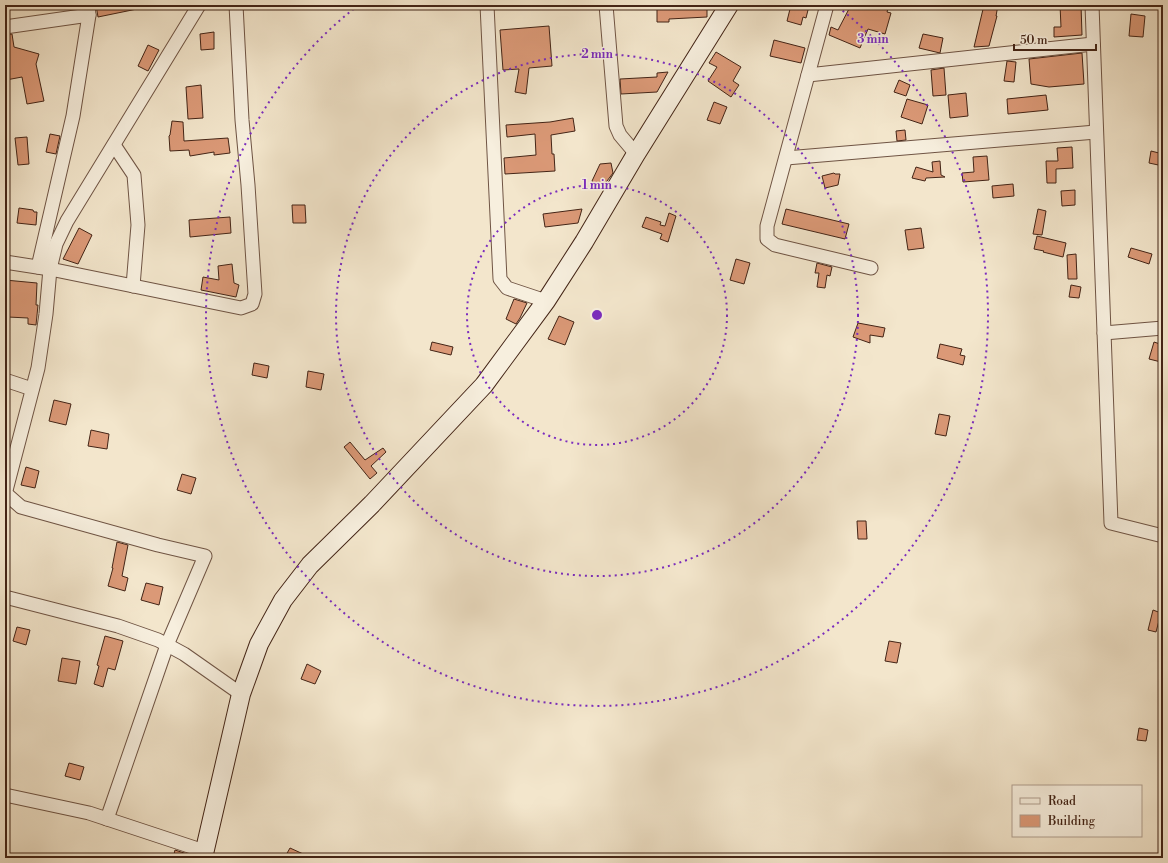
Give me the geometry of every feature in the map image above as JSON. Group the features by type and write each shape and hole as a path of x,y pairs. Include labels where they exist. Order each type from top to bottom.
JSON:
{"main road":[{"path":"203,854 241,694 259,644 283,600 310,565 372,504 484,385 546,301 584,242 636,154 729,5"}],"street":[{"path":"187,5 190,19"},
{"path":"44,268 67,221 199,5"},
{"path":"5,262 44,268 241,308 252,304 256,294 242,120 236,5"},
{"path":"487,5 500,279 507,288 546,301"},
{"path":"606,5 616,126 620,135 636,154"},
{"path":"827,5 767,226 767,238 775,245 871,268"},
{"path":"1092,5 1111,523 1163,536"},
{"path":"5,27 89,10 73,116 44,268 44,330 38,368 5,493 21,507 158,545 205,556 167,645 108,819"},
{"path":"808,75 1093,44"},
{"path":"786,158 1096,132"},
{"path":"114,145 134,175 138,225 133,286"},
{"path":"1104,333 1163,328"},
{"path":"5,380 32,389"},
{"path":"5,596 118,626 158,640 184,654 241,694"},
{"path":"5,794 89,813 203,854"}],"building":[{"path":"96,5 137,5 137,9 98,17"},
{"path":"657,5 693,5 694,9 707,9 707,17 669,19 669,22 657,22"},
{"path":"791,5 809,6 806,18 803,17 801,25 787,21"},
{"path":"851,5 889,5 887,12 891,13 885,34 868,29 860,48 829,35 831,27 838,30"},
{"path":"984,5 998,5 997,16 989,46 974,47"},
{"path":"1060,5 1081,5 1082,35 1054,37 1054,27 1061,27"},
{"path":"1131,14 1145,16 1143,37 1129,36"},
{"path":"549,26 552,66 529,68 526,94 515,92 519,69 503,70 500,30"},
{"path":"214,32 214,49 201,50 200,34"},
{"path":"12,34 14,47 39,54 36,64 44,101 27,104 22,77 6,80 5,35"},
{"path":"923,34 943,38 940,53 919,48"},
{"path":"774,40 805,48 801,63 770,56"},
{"path":"148,45 159,50 148,71 138,66"},
{"path":"716,52 741,67 733,81 739,85 731,97 708,81 717,67 709,63"},
{"path":"1082,53 1084,84 1049,87 1031,84 1029,59"},
{"path":"1007,61 1016,62 1014,82 1004,81"},
{"path":"944,68 946,95 933,96 931,70"},
{"path":"668,72 657,92 621,94 620,79 657,77 657,73"},
{"path":"899,80 910,85 906,96 894,92"},
{"path":"201,85 203,118 188,119 186,87"},
{"path":"966,93 968,116 950,118 948,95"},
{"path":"1046,95 1048,110 1008,114 1007,99"},
{"path":"907,99 928,105 922,124 901,117"},
{"path":"714,102 727,107 720,124 707,120"},
{"path":"573,118 575,131 551,135 555,171 505,174 504,158 536,155 535,134 507,137 506,125 550,122"},
{"path":"172,121 183,122 184,141 228,138 230,153 214,155 214,152 190,156 189,150 170,151 169,136"},
{"path":"905,130 906,140 897,141 896,131"},
{"path":"50,134 60,136 56,154 46,152"},
{"path":"27,137 29,164 18,165 15,138"},
{"path":"1072,147 1073,168 1056,169 1056,183 1047,183 1046,161 1058,161 1057,148"},
{"path":"1151,151 1163,154 1163,166 1149,163"},
{"path":"987,156 989,180 963,182 962,173 974,172 973,157"},
{"path":"940,161 941,175 945,177 926,178 925,181 912,178 916,167 933,172 932,162"},
{"path":"611,163 613,173 601,189 598,189 592,181 600,164"},
{"path":"834,173 840,174 838,185 825,188 822,176"},
{"path":"1013,184 1014,196 993,198 992,186"},
{"path":"1075,190 1075,205 1062,206 1061,191"},
{"path":"292,205 305,205 306,223 293,223"},
{"path":"19,208 37,212 36,225 17,223"},
{"path":"582,209 578,223 545,227 543,214"},
{"path":"786,209 849,224 845,239 782,224"},
{"path":"1038,209 1046,211 1042,235 1033,234"},
{"path":"669,213 676,216 668,242 660,239 662,234 642,227 646,217 661,222 660,225 665,226"},
{"path":"230,217 231,233 190,237 189,220"},
{"path":"79,228 92,235 78,264 63,259"},
{"path":"921,228 924,248 908,250 905,230"},
{"path":"1037,236 1066,243 1063,257 1034,249"},
{"path":"1131,248 1152,254 1149,264 1128,257"},
{"path":"1076,254 1077,279 1068,279 1067,255"},
{"path":"736,259 750,263 744,284 730,280"},
{"path":"817,263 832,267 830,276 827,275 825,288 817,287 819,273 815,273"},
{"path":"232,264 234,283 239,285 236,297 201,290 203,277 219,280 218,266"},
{"path":"5,280 37,283 36,305 38,305 36,325 28,324 28,318 8,317 9,289 5,288"},
{"path":"1071,285 1081,287 1079,298 1069,297"},
{"path":"514,299 527,303 516,324 506,319"},
{"path":"559,316 574,322 565,345 548,339"},
{"path":"858,323 885,328 883,337 870,335 870,343 853,337"},
{"path":"432,342 453,347 451,355 430,350"},
{"path":"1154,342 1163,345 1163,356 1161,362 1149,359"},
{"path":"940,344 962,349 960,355 965,356 963,365 937,358"},
{"path":"254,363 269,366 267,378 252,375"},
{"path":"308,371 324,374 321,390 306,387"},
{"path":"54,400 71,404 66,425 49,421"},
{"path":"939,414 950,416 946,436 935,434"},
{"path":"91,430 109,434 107,449 88,446"},
{"path":"350,442 365,460 383,448 386,452 371,466 377,473 370,479 344,447"},
{"path":"26,467 39,471 35,488 21,485"},
{"path":"182,474 196,478 191,494 177,490"},
{"path":"857,521 866,521 867,539 858,539"},
{"path":"117,542 128,545 122,576 128,578 125,591 108,586 113,568"},
{"path":"146,583 163,587 159,605 141,600"},
{"path":"1153,610 1161,613 1156,632 1148,630"},
{"path":"17,627 30,630 26,645 13,641"},
{"path":"105,636 123,641 115,670 108,668 103,687 94,684 99,666 97,665"},
{"path":"889,641 901,643 897,663 885,661"},
{"path":"62,658 80,661 76,684 58,681"},
{"path":"307,664 321,671 315,684 301,679"},
{"path":"1139,728 1148,730 1146,741 1137,740"},
{"path":"69,763 84,767 80,780 65,776"},
{"path":"290,848 312,858 292,858 286,855"},
{"path":"175,850 187,854 186,858 173,858"}]}
